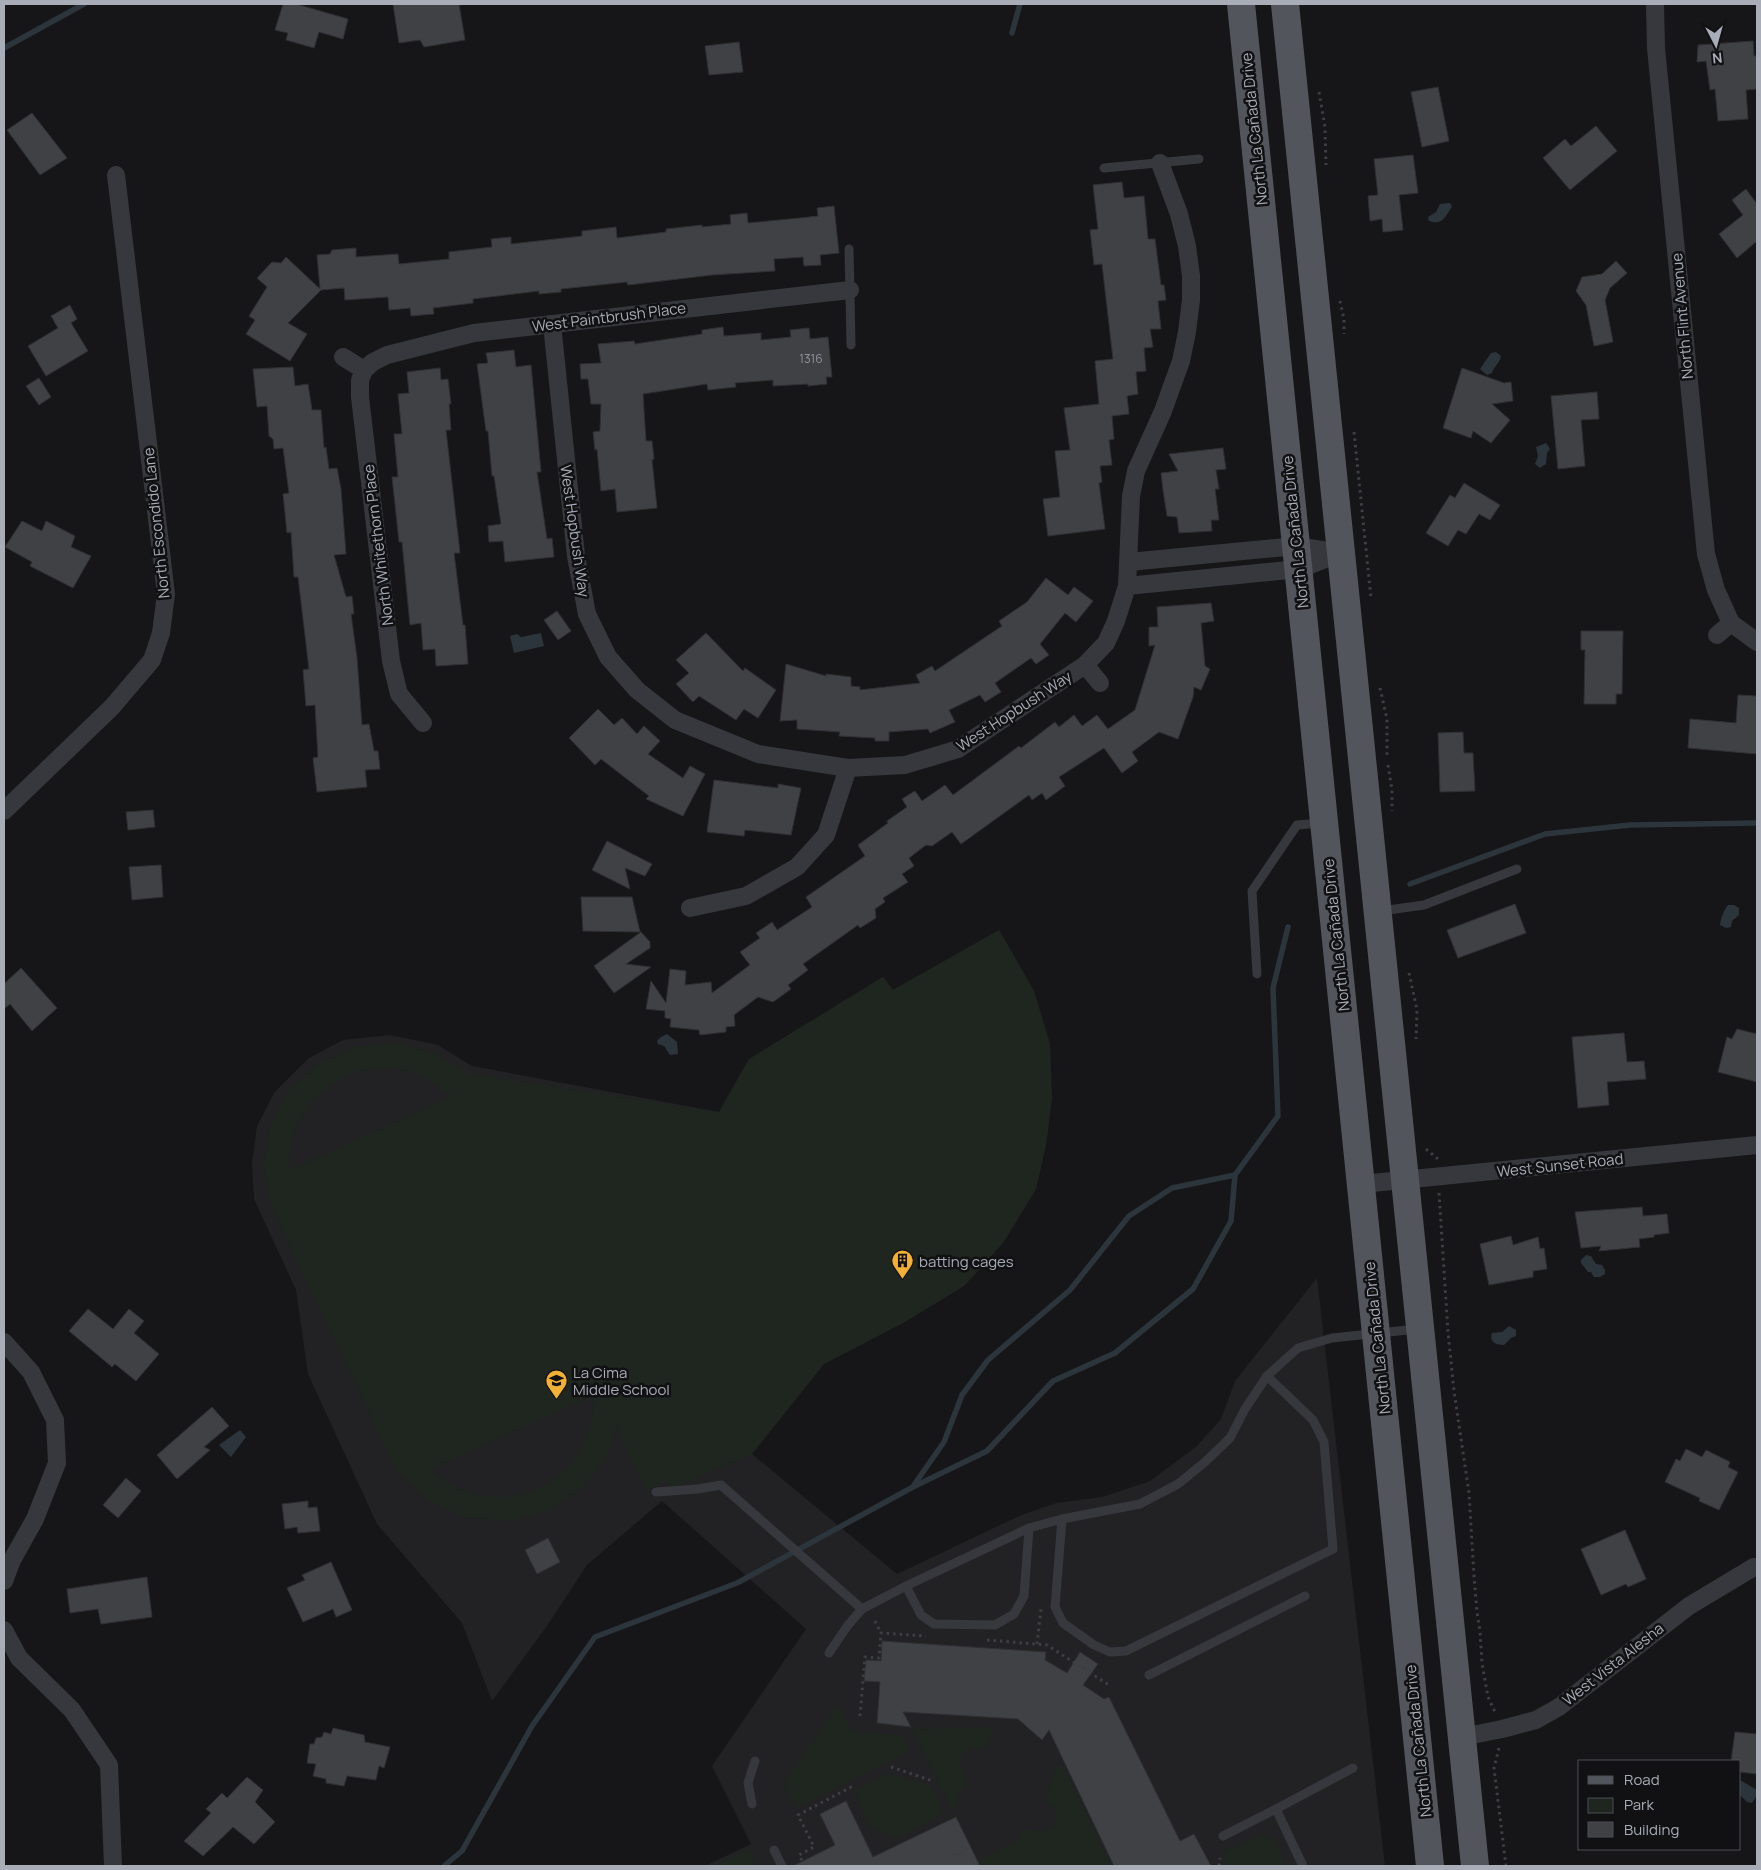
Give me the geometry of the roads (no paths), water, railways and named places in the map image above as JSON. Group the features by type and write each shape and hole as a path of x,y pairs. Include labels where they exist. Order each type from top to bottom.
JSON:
{"main road":[{"name":"North La Cañada Drive","path":"1241,4 1430,1866"},
{"path":"1286,4 1475,1866"}],"street":[{"name":"North Flint Avenue","path":"1655,4 1656,48 1706,554 1716,590 1731,623 1757,642"},
{"name":"West Hopbush Way","path":"552,324 577,564 587,614 608,657 637,690 675,720 758,754 848,768 905,765 958,750 1085,664 1106,643 1122,604 1127,586 1130,496 1136,471 1163,411 1181,361 1191,300 1188,246 1179,214 1160,163"},
{"name":"North Escondido Lane","path":"4,811 112,707 152,660 161,633 166,594 116,175"},
{"name":"West Paintbrush Place","path":"368,366 387,355 474,333 850,290"},
{"path":"343,356 368,366"},
{"name":"North Whitethorn Place","path":"368,366 360,380 360,397 391,661 399,694 423,723"},
{"path":"1127,586 1298,558 1342,553"},
{"path":"1129,562 1298,558"},
{"path":"1717,635 1731,623"},
{"path":"1085,664 1100,683"},
{"path":"690,908 746,896 797,867 826,835 848,768"},
{"name":"West Sunset Road","path":"1362,1184 1757,1146"},
{"path":"4,1342 31,1372 55,1420 57,1463 35,1519 12,1560 4,1581"},
{"name":"West Vista Alesha","path":"1462,1737 1536,1720 1558,1707 1688,1606 1754,1567"},
{"path":"4,1630 19,1658 72,1710 109,1765 113,1866"}],"lane":[{"path":"1104,168 1200,159"},
{"path":"849,249 851,345"},
{"path":"1257,974 1252,891 1296,825 1325,822"},
{"path":"1378,911 1424,905 1517,869"},
{"path":"829,1653 848,1625 862,1610 906,1586 1029,1528 1062,1519 1140,1504 1178,1484 1230,1438 1245,1409 1267,1376 1298,1348 1332,1338 1419,1329"},
{"path":"1062,1519 1055,1607 1063,1623 1094,1645 1110,1652 1126,1650 1333,1549 1324,1442 1313,1420 1267,1376"},
{"path":"656,1492 698,1489 721,1485 862,1610"},
{"path":"906,1586 921,1615 934,1624 995,1625 1014,1614 1024,1596 1029,1528"},
{"path":"1149,1675 1305,1596"},
{"path":"752,1804 748,1783 755,1760"},
{"path":"1223,1836 1353,1768"},
{"path":"1276,1809 1303,1866"},
{"path":"774,1850 782,1866"}],"waterway":[{"path":"4,48 84,4"},
{"path":"1012,33 1020,4"},
{"path":"1410,884 1545,834 1630,825 1757,823"},
{"path":"444,1866 462,1851 532,1726 595,1637 737,1583 913,1487 987,1451 1053,1381 1115,1353 1193,1289 1231,1221 1235,1175 1278,1116 1273,988 1288,927"},
{"path":"914,1485 944,1442 962,1395 988,1360 1070,1290 1129,1216 1172,1188 1235,1175"}],"place":[{"name":"batting cages","path":"903,1280"},
{"name":"La Cima Middle School","path":"557,1400"}]}
